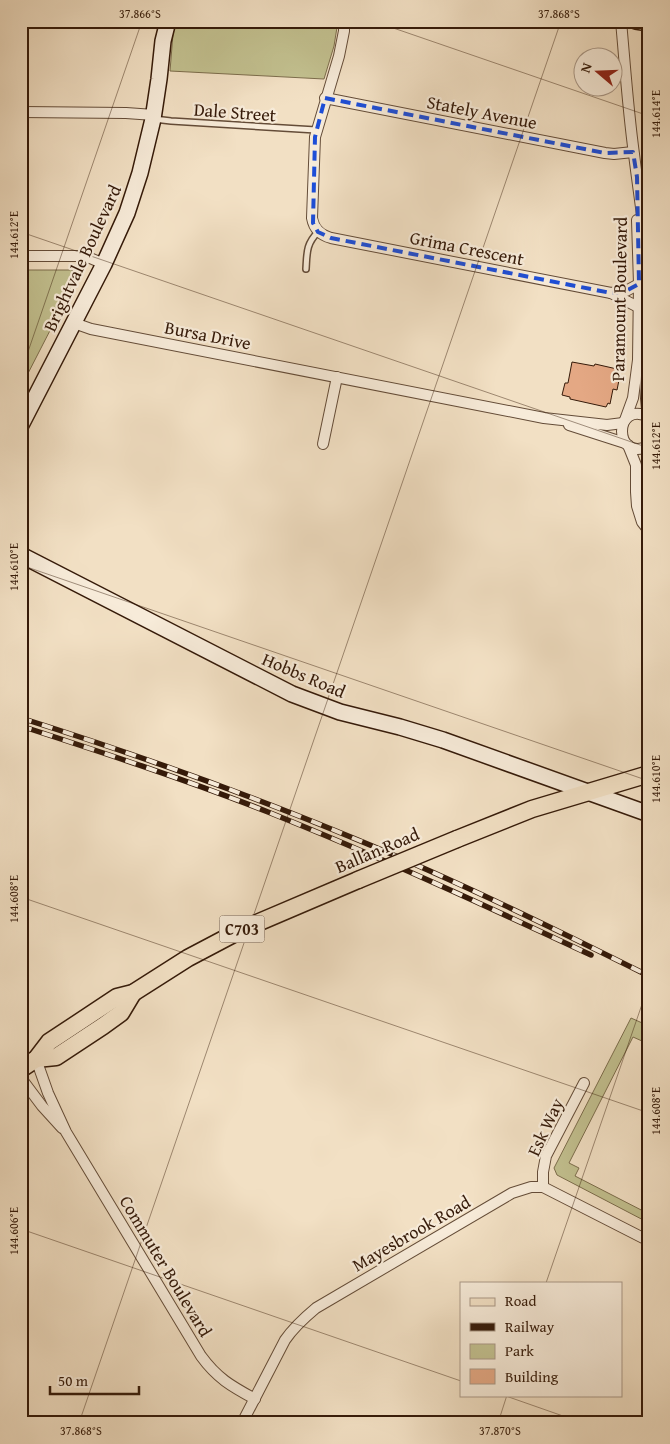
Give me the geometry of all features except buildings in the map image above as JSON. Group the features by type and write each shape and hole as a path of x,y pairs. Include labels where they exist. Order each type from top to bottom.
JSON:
{"main road":[{"name":"Ballan Road","path":"21,1069 36,1059 56,1058 121,1014 133,993 188,958 243,929 532,809 649,774"}],"street":[{"name":"Brightvale Boulevard","path":"21,425 104,264 140,173 154,117 159,79 162,41 160,21"},
{"name":"Brightvale Boulevard","path":"162,41 168,21"},
{"path":"318,232 312,218 316,130 339,56 344,21"},
{"name":"Paramount Boulevard","path":"621,21 645,284 645,398 649,416"},
{"path":"636,21 649,23"},
{"name":"Stately Avenue","path":"325,98 605,153 633,152"},
{"path":"21,112 126,113 154,117"},
{"name":"Grima Crescent","path":"318,232 331,238 612,293 645,304"},
{"path":"21,256 79,256 104,264"},
{"name":"Grima Crescent","path":"612,293 645,284"},
{"name":"Paramount Boulevard","path":"624,422 636,382 645,304"},
{"name":"Bursa Drive","path":"74,323 91,329 544,418 607,425 624,422 634,414 649,416"},
{"path":"323,444 337,377"},
{"name":"Bursa Drive","path":"544,418 638,449 649,446"},
{"path":"624,422 621,431 636,465 637,506 642,522 649,531"},
{"path":"649,460 645,484 649,509"},
{"name":"Hobbs Road","path":"21,555 292,694 340,712 400,727 468,749 649,814"},
{"name":"Commuter Boulevard","path":"36,1059 48,1093 66,1132 201,1356 212,1371 226,1382 255,1399"},
{"name":"Commuter Boulevard","path":"21,1078 42,1106 66,1132"},
{"name":"Esk Way","path":"543,1187 546,1156 584,1083"},
{"name":"Mayesbrook Road","path":"242,1423 285,1340 292,1330 316,1308 512,1193 531,1187 543,1187"},
{"path":"543,1187 649,1241"}],"lane":[{"name":"Dale Street","path":"154,117 171,121 316,130"},
{"path":"306,269 307,247 312,237 318,232"}],"highlighted area":[{"path":"325,98 605,153 633,152 637,177 639,284 626,291 611,293 331,238 318,232 313,223 315,137"}],"green space":[{"path":"171,21 338,21 334,46 324,79 170,71 173,34 170,30"},
{"path":"21,270 72,270 78,276 21,387"},
{"path":"631,1018 649,1026 649,1038 644,1036 642,1041 633,1037 569,1163 579,1168 575,1176 649,1214 649,1223 557,1175 554,1168"}],"railway":[{"path":"21,718 191,775 358,840 505,905 649,976"},
{"path":"21,726 176,778 268,812 390,863 591,955"}]}
